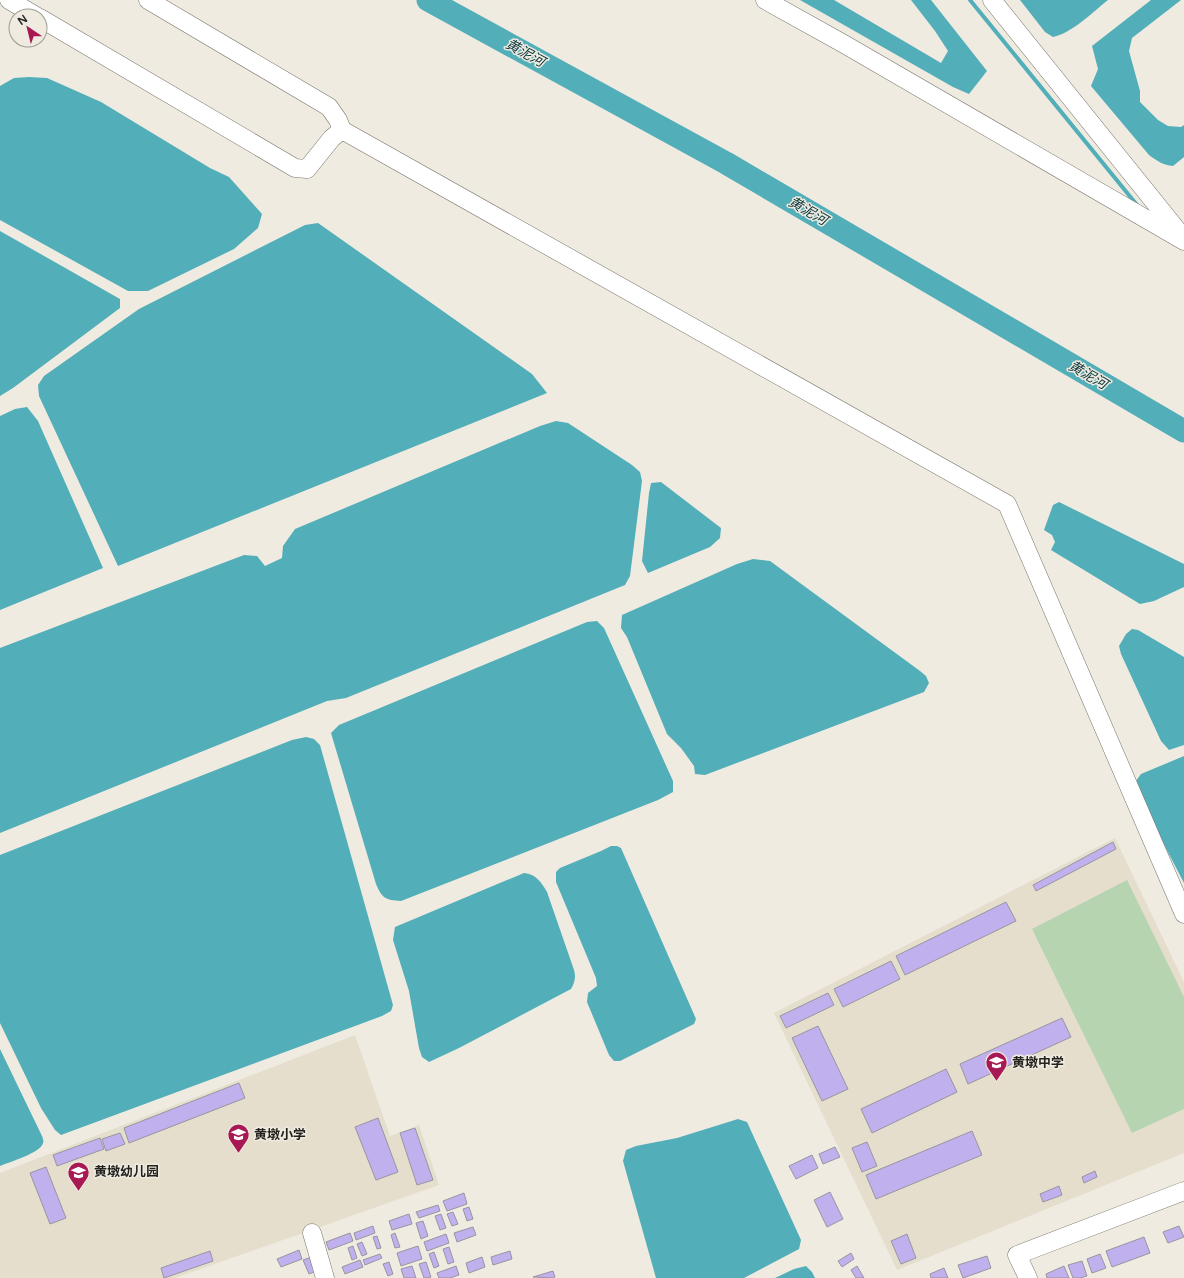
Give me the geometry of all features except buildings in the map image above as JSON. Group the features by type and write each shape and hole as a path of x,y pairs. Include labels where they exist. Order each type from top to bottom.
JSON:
{"street":[{"path":"9,0 22,8"},
{"path":"148,0 329,107 338,120 342,130 1007,504 1184,914"},
{"path":"766,0 1184,240"},
{"path":"992,0 1184,240"},
{"path":"48,23 295,168 307,169 332,138 342,130"},
{"path":"1028,1278 1017,1255 1184,1191"},
{"path":"312,1233 325,1278"}],"shaded area":[{"name":"黄墩中学","path":"1115,838 1184,982 1184,1153 897,1270 774,1013"},
{"name":"黄墩小学","path":"355,1035 390,1136 419,1125 439,1185 175,1278 0,1278 0,1173"}],"green space":[{"path":"1127,880 1184,997 1184,1109 1132,1133 1032,929"}],"water":[{"path":"800,0 834,0 941,63 948,51 935,31 911,0 931,0 987,71 969,94 953,87"},
{"path":"1020,0 1108,0 1075,27 1053,37 1045,32"},
{"path":"1151,0 1181,0 1132,38 1129,51 1140,91 1140,102 1158,120 1168,126 1181,127 1184,125 1184,157 1173,166 1166,165 1149,155 1091,86 1098,69 1092,46"},
{"path":"14,78 47,78 101,102 210,168 229,177 262,214 258,228 234,249 148,291 128,291 0,220 0,86"},
{"path":"318,223 532,374 547,393 118,566 39,396 38,385 44,376 139,309 305,225"},
{"path":"0,231 120,299 120,308 13,388 0,396"},
{"path":"27,407 38,421 103,568 0,610 0,416 15,409"},
{"path":"556,421 568,423 632,465 640,472 642,481 630,576 625,585 346,698 327,701 0,833 0,648 244,555 257,556 265,566 282,558 283,546 295,529 540,426"},
{"path":"661,482 721,528 720,538 710,547 648,573 642,561 649,493 651,483"},
{"path":"1059,502 1184,564 1184,587 1154,601 1140,604 1051,550 1055,542 1052,535 1044,530 1053,505"},
{"path":"753,559 770,561 920,671 926,676 929,683 924,692 705,775 695,774 694,766 681,748 667,734 627,637 621,628 622,615 737,564"},
{"path":"597,621 604,628 673,781 673,792 658,800 401,901 391,900 382,895 376,884 331,733 339,725 587,622"},
{"path":"1132,629 1138,630 1184,657 1184,745 1169,750 1161,741 1121,654 1119,646 1126,634"},
{"path":"306,737 314,739 320,745 393,1005 391,1011 382,1016 61,1135 55,1130 41,1108 0,1023 0,855 292,740"},
{"path":"1184,756 1184,883 1133,785 1141,774"},
{"path":"611,846 621,848 696,1019 694,1024 620,1061 614,1061 609,1055 587,1002 588,993 597,986 596,978 556,882 556,872 560,868"},
{"path":"524,873 535,877 547,892 574,970 575,977 571,989 459,1048 429,1062 422,1057 419,1048 409,991 393,940 395,927"},
{"path":"0,1049 42,1136 43,1141 41,1147 31,1154 0,1166"},
{"path":"738,1119 747,1122 801,1240 799,1249 744,1278 656,1278 623,1161 626,1150 636,1146 677,1138"},
{"path":"806,1266 815,1278 775,1278 794,1269"}],"waterway":[{"name":"黄泥河","path":"428,0 726,163 1184,431"},
{"path":"970,0 1137,205"}],"place":[{"name":"黄墩中学","path":"996,1082"},
{"name":"黄墩小学","path":"238,1154"},
{"name":"黄墩幼儿园","path":"78,1192"}]}
